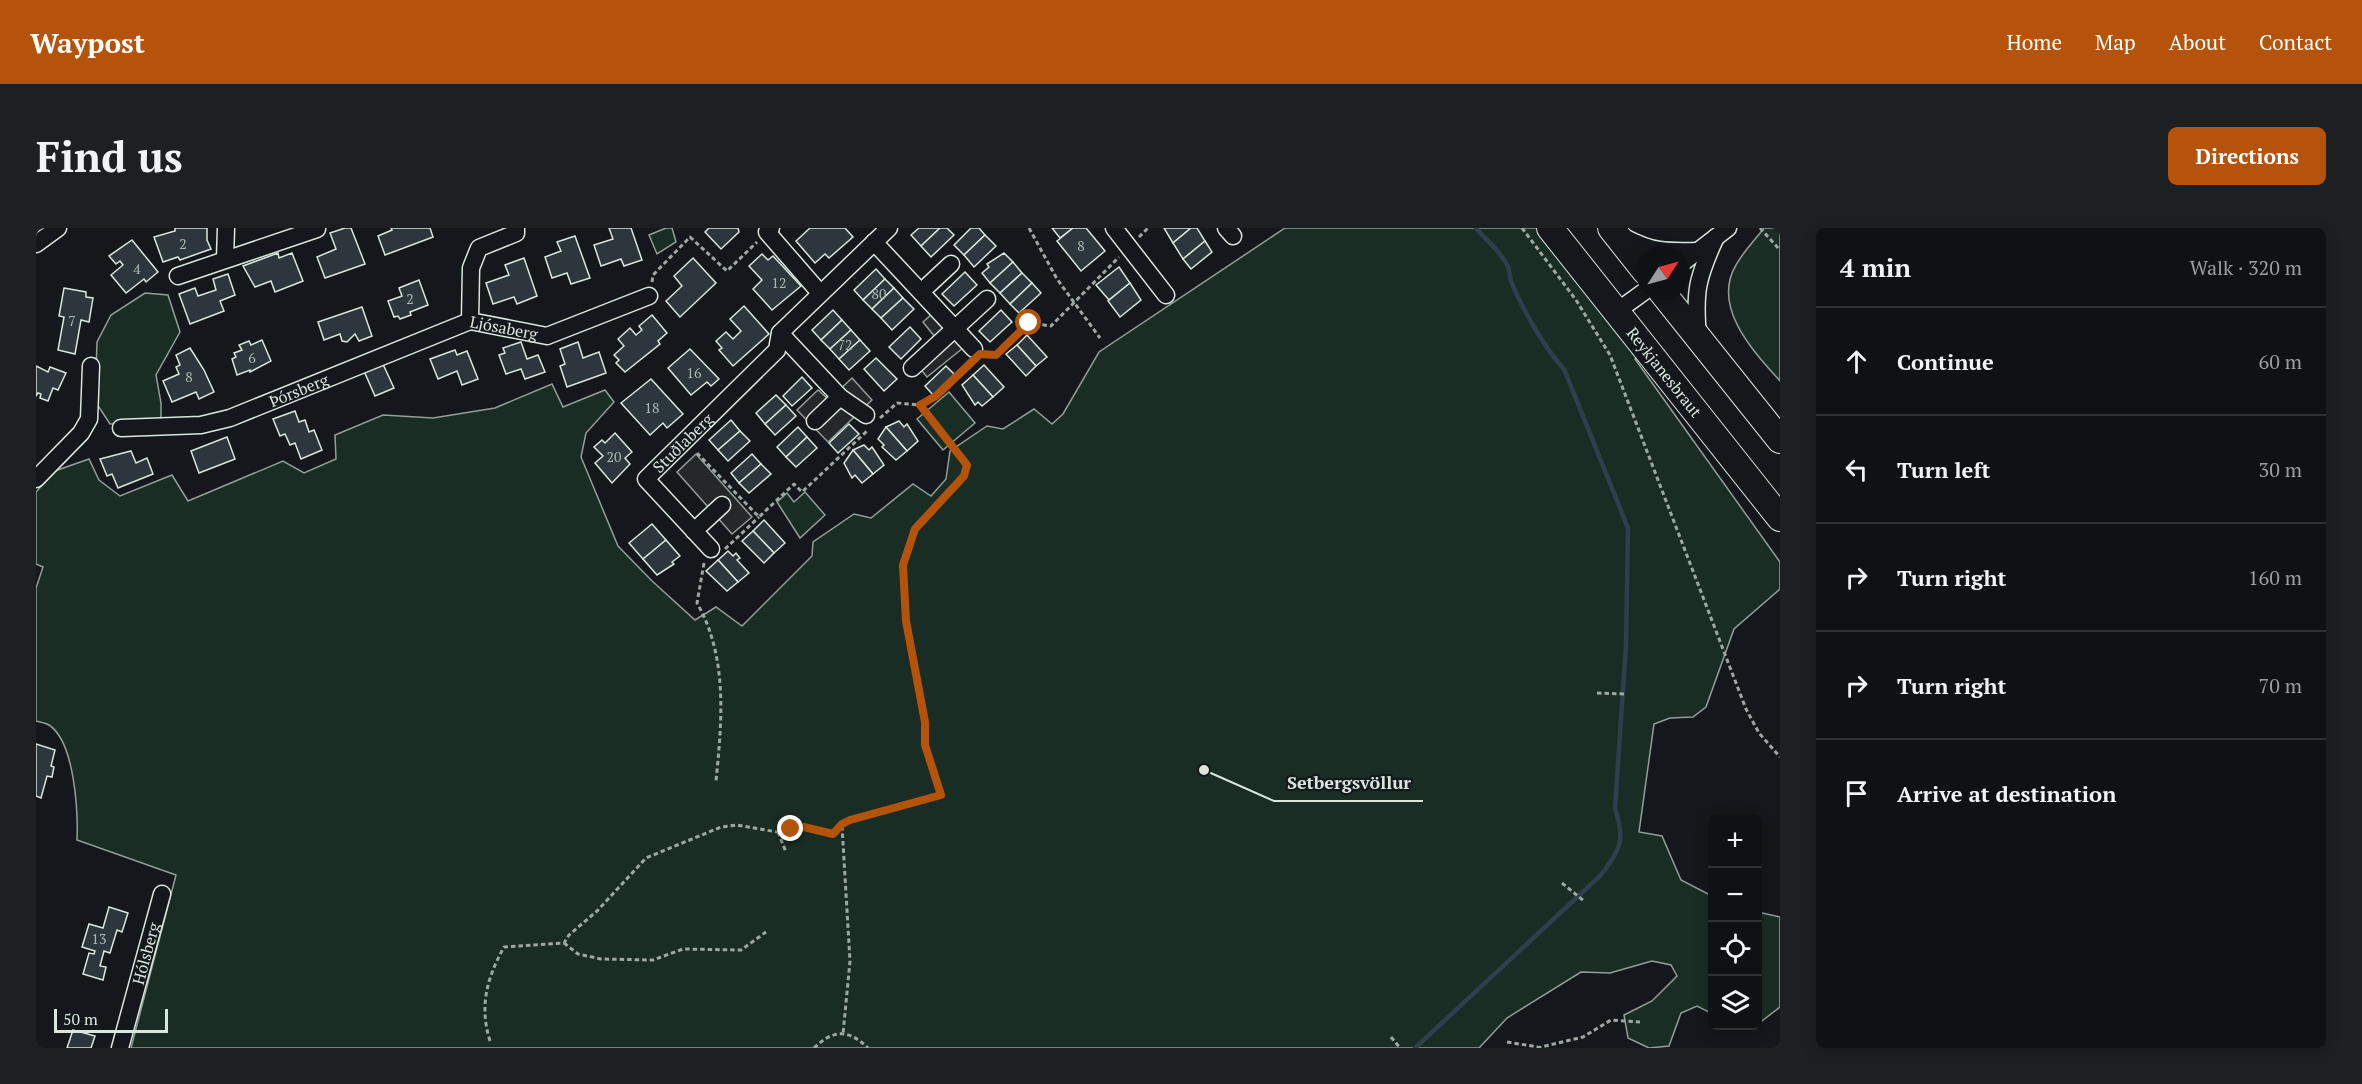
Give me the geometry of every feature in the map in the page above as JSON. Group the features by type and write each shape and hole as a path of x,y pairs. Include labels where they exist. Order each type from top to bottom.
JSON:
{"highway":[{"name":"Reykjanesbraut","path":"1550,228 1780,518"},
{"path":"1612,229 1636,259"},
{"path":"1668,300 1780,440"}],"street":[{"path":"38,237 58,228"},
{"path":"225,259 226,228"},
{"name":"Ljósaberg","path":"516,228 516,233 479,248 471,268 470,321 547,336 650,296"},
{"name":"Stuðlaberg","path":"714,553 646,479 777,350 780,333 889,228"},
{"path":"1114,228 1166,295"},
{"path":"178,276 317,229"},
{"path":"1612,229 1644,248 1660,252 1698,251"},
{"path":"769,230 820,292"},
{"path":"1690,257 1722,233"},
{"path":"1698,337 1696,290 1700,271 1722,233"},
{"path":"874,242 955,328 975,355"},
{"path":"921,292 951,264"},
{"path":"1616,312 1636,298"},
{"path":"912,368 987,299"},
{"name":"Þórsberg","path":"121,428 201,425 230,418 470,321"},
{"path":"780,333 840,397 866,415"},
{"path":"36,479 81,433 89,419 91,366"},
{"path":"815,421 840,397"},
{"path":"694,531 722,505"},
{"name":"Hólsberg","path":"120,1048 162,894"}],"path":[{"path":"1029,228 1072,302 1100,339"},
{"path":"716,781 722,694 709,623 697,603 705,560 759,517 794,484 802,492 897,403 920,405 936,396 975,355 996,355 1029,323 1051,326 1072,302 1148,228"},
{"path":"1522,228 1576,300 1610,355 1746,709 1767,744 1780,757"},
{"path":"1760,228 1780,250"},
{"path":"650,296 653,275 690,237 727,271 769,230"},
{"path":"564,943 569,935 597,911 646,858 721,827 737,825 777,832 804,827 833,834 842,824 907,802 941,795 925,745 925,722 906,621 903,565 915,529 964,476 967,465 920,405"},
{"path":"690,459 698,452 759,517"},
{"path":"1598,693 1627,694"},
{"path":"842,824 850,961 843,1034"},
{"path":"777,832 786,852"},
{"path":"1562,883 1584,901"},
{"path":"490,1041 483,1019 490,977 504,947 564,943 578,954 601,959 653,960 683,949 741,950 766,932"},
{"path":"1507,1042 1538,1048 1583,1037 1611,1020 1640,1022"},
{"path":"814,1048 830,1036 843,1034 858,1038 868,1048"},
{"path":"1391,1037 1400,1048"}],"green space":[{"path":"672,228 676,242 657,254 649,235"},
{"path":"1285,228 1543,228 1640,354 1635,359 1780,562 1780,589 1734,629 1706,707 1693,717 1670,718 1654,724 1639,832 1662,836 1681,880 1708,894 1708,1012 1697,1006 1681,1013 1669,1046 1649,1048 1628,1038 1624,1015 1652,1001 1677,976 1671,965 1652,961 1610,973 1581,972 1507,1018 1479,1048 131,1048 176,875 77,840 77,813 70,761 58,734 49,725 36,721 36,588 43,567 36,564 36,492 55,471 89,459 99,480 120,496 172,475 188,501 283,461 304,473 336,459 335,435 383,415 433,418 495,408 552,384 563,407 605,390 614,402 586,433 581,457 618,546 695,620 716,607 742,626 812,556 813,542 854,514 871,518 913,484 931,496 946,479 950,451 987,426 1003,429 1034,409 1052,424 1063,414 1099,352"},
{"path":"1764,228 1780,228 1780,381 1748,343 1732,313 1729,297 1730,281 1736,265"},
{"path":"145,293 168,295 180,332 156,375 161,403 161,422 110,424 95,401 97,342 111,315"},
{"path":"949,392 975,423 943,450 917,419"},
{"path":"805,492 825,515 800,538 777,502 787,493 794,502"},
{"path":"1762,913 1780,917 1780,1007 1762,1021"}],"shaded area":[{"path":"933,313 963,348 927,377 911,357 935,337 923,322"},
{"path":"852,378 872,400 828,442 797,410 818,390 829,400"},
{"path":"696,454 752,517 732,534 677,472"}],"building":[{"path":"175,228 207,228 207,240 211,249 180,260 178,257 163,262 154,237 175,231"},
{"path":"351,228 365,264 325,278 317,257 336,249 330,233"},
{"path":"391,228 430,228 433,237 385,255 378,236 392,230"},
{"path":"609,228 631,228 642,260 624,266 621,259 601,266 594,245 613,239"},
{"path":"709,228 738,228 739,232 721,249 705,232"},
{"path":"810,228 845,228 853,237 829,258 825,254 815,263 796,241"},
{"path":"919,228 940,228 921,246 911,235"},
{"path":"940,228 947,228 954,235 931,257 921,246"},
{"path":"971,228 979,228 985,235 964,255 954,245"},
{"path":"1052,228 1073,228 1060,238"},
{"path":"1073,228 1086,228 1105,251 1081,271 1057,241"},
{"path":"1164,228 1191,228 1173,243"},
{"path":"1191,228 1197,228 1205,241 1183,259 1173,243"},
{"path":"985,235 996,246 974,267 964,255"},
{"path":"575,236 590,278 571,284 567,273 552,278 545,257 561,251 557,242"},
{"path":"132,240 158,272 146,282 144,279 126,293 111,275 123,265 120,261 116,264 109,256"},
{"path":"1205,241 1212,252 1191,269 1183,259"},
{"path":"278,253 279,258 292,253 303,281 275,292 271,281 255,287 243,266"},
{"path":"1004,253 1013,262 990,283 982,273 989,267 987,264"},
{"path":"762,254 768,260 773,256 801,286 772,310 753,289 762,280 749,266"},
{"path":"524,258 537,296 517,304 514,297 493,304 486,283 509,275 505,265"},
{"path":"693,258 716,283 680,317 666,301 682,286 674,276"},
{"path":"1013,262 1022,273 1000,293 990,283"},
{"path":"1119,267 1130,283 1109,300 1096,285"},
{"path":"876,269 885,279 863,300 854,290"},
{"path":"965,272 977,285 954,306 942,294"},
{"path":"1022,273 1032,283 1010,304 1000,293"},
{"path":"228,274 235,295 220,301 224,311 190,324 179,294 195,288 198,296 216,290 213,279"},
{"path":"885,279 894,288 872,309 863,300"},
{"path":"419,280 428,305 400,319 398,316 394,317 388,301 402,296 399,288"},
{"path":"1032,283 1041,293 1019,313 1010,304"},
{"path":"1130,283 1141,300 1120,317 1108,301"},
{"path":"64,288 86,292 86,297 93,298 89,322 81,320 75,354 58,350 64,317 59,316"},
{"path":"894,288 903,298 881,318 872,309"},
{"path":"903,298 914,309 892,330 881,318"},
{"path":"744,306 769,334 733,366 719,350 722,348 716,341 726,332 733,339 741,331 730,319"},
{"path":"362,307 372,336 359,341 355,334 347,342 342,341 340,334 324,340 318,322"},
{"path":"833,310 842,320 821,340 812,330"},
{"path":"1001,310 1012,322 990,342 979,331"},
{"path":"652,315 667,333 658,341 660,344 625,372 616,363 619,360 614,355 624,346 618,339 630,328 636,335 642,330 639,326"},
{"path":"842,320 851,330 830,349 821,340"},
{"path":"910,327 921,339 901,359 889,347"},
{"path":"851,330 860,340 839,359 830,349"},
{"path":"1027,335 1047,357 1036,366 1017,345"},
{"path":"262,340 271,361 250,372 250,370 237,375 232,359 236,357 234,353 242,350 239,345 249,341 251,345"},
{"path":"860,340 870,351 849,370 839,359"},
{"path":"521,342 527,359 538,355 545,372 525,379 521,369 506,374 499,355 505,353 503,348"},
{"path":"578,342 583,358 599,352 606,373 567,387 560,366 565,364 560,349"},
{"path":"1017,345 1036,366 1026,376 1006,354"},
{"path":"190,348 214,392 199,399 196,392 172,402 163,381 179,374 176,367 180,365 176,355"},
{"path":"690,349 719,379 711,386 707,382 691,395 668,368"},
{"path":"455,350 457,355 467,351 478,379 462,385 457,371 438,379 430,359"},
{"path":"876,358 897,379 884,391 864,369"},
{"path":"382,362 394,388 375,396 364,371"},
{"path":"984,365 1004,387 993,397 973,375"},
{"path":"36,366 48,372 50,367 66,373 58,390 53,388 48,401 40,398 41,394 38,393 36,396"},
{"path":"946,366 955,375 934,396 925,386"},
{"path":"973,375 993,397 982,406 978,402 975,405 962,385"},
{"path":"802,377 812,388 792,406 783,396"},
{"path":"651,379 683,414 667,428 663,423 650,435 621,403"},
{"path":"776,395 786,405 765,424 756,413"},
{"path":"786,405 796,416 775,435 765,424"},
{"path":"295,411 299,422 305,420 309,432 314,430 322,450 301,459 295,443 290,445 285,434 280,436 273,419"},
{"path":"731,420 740,431 718,450 709,440"},
{"path":"899,421 904,427 907,424 918,441 907,451 886,427"},
{"path":"849,424 859,434 838,453 829,443"},
{"path":"798,427 807,437 786,457 777,447"},
{"path":"886,427 907,451 896,460 882,447 884,445 878,439"},
{"path":"740,431 750,441 728,461 718,450"},
{"path":"615,433 632,452 625,458 630,464 612,483 595,463 603,456 594,447 602,440 605,443"},
{"path":"227,437 235,459 199,473 191,451"},
{"path":"807,437 817,448 796,467 786,457"},
{"path":"864,445 869,450 872,447 884,465 873,474 853,450"},
{"path":"853,450 873,474 862,483 855,475 852,478 844,463"},
{"path":"131,451 136,463 147,458 153,474 118,488 112,474 107,476 100,459"},
{"path":"752,454 761,464 739,483 731,473"},
{"path":"761,464 771,474 749,493 739,483"},
{"path":"764,520 785,543 774,553 753,531"},
{"path":"652,524 666,540 643,559 629,543"},
{"path":"753,531 774,553 764,563 742,541"},
{"path":"666,540 680,556 672,562 674,564 657,575 643,559"},
{"path":"728,551 733,556 736,553 740,558 737,560 749,573 738,582 718,560"},
{"path":"718,560 738,582 727,591 706,571"},
{"path":"36,744 55,750 51,766 54,767 52,777 47,776 41,798 36,796"},
{"path":"109,907 128,913 122,932 117,930 110,953 104,951 100,966 106,967 103,980 83,974 89,953 94,954 95,951 82,947 89,924 103,928"},
{"path":"73,1030 95,1036 91,1048 67,1048"}],"waterway":[{"path":"1415,1048 1601,875 1617,851 1620,837 1615,809 1626,645 1628,528 1564,369 1527,315 1503,258 1476,228"}],"place":[{"name":"Setbergsvöllur","path":"1204,770"}],"route":[{"path":"791,829 804,827 833,834 842,824 850,820 864,818 907,802 941,795 925,745 925,722 906,621 903,565 915,529 964,476 967,465 920,405 936,396 980,354 996,355 1029,323"}]}
